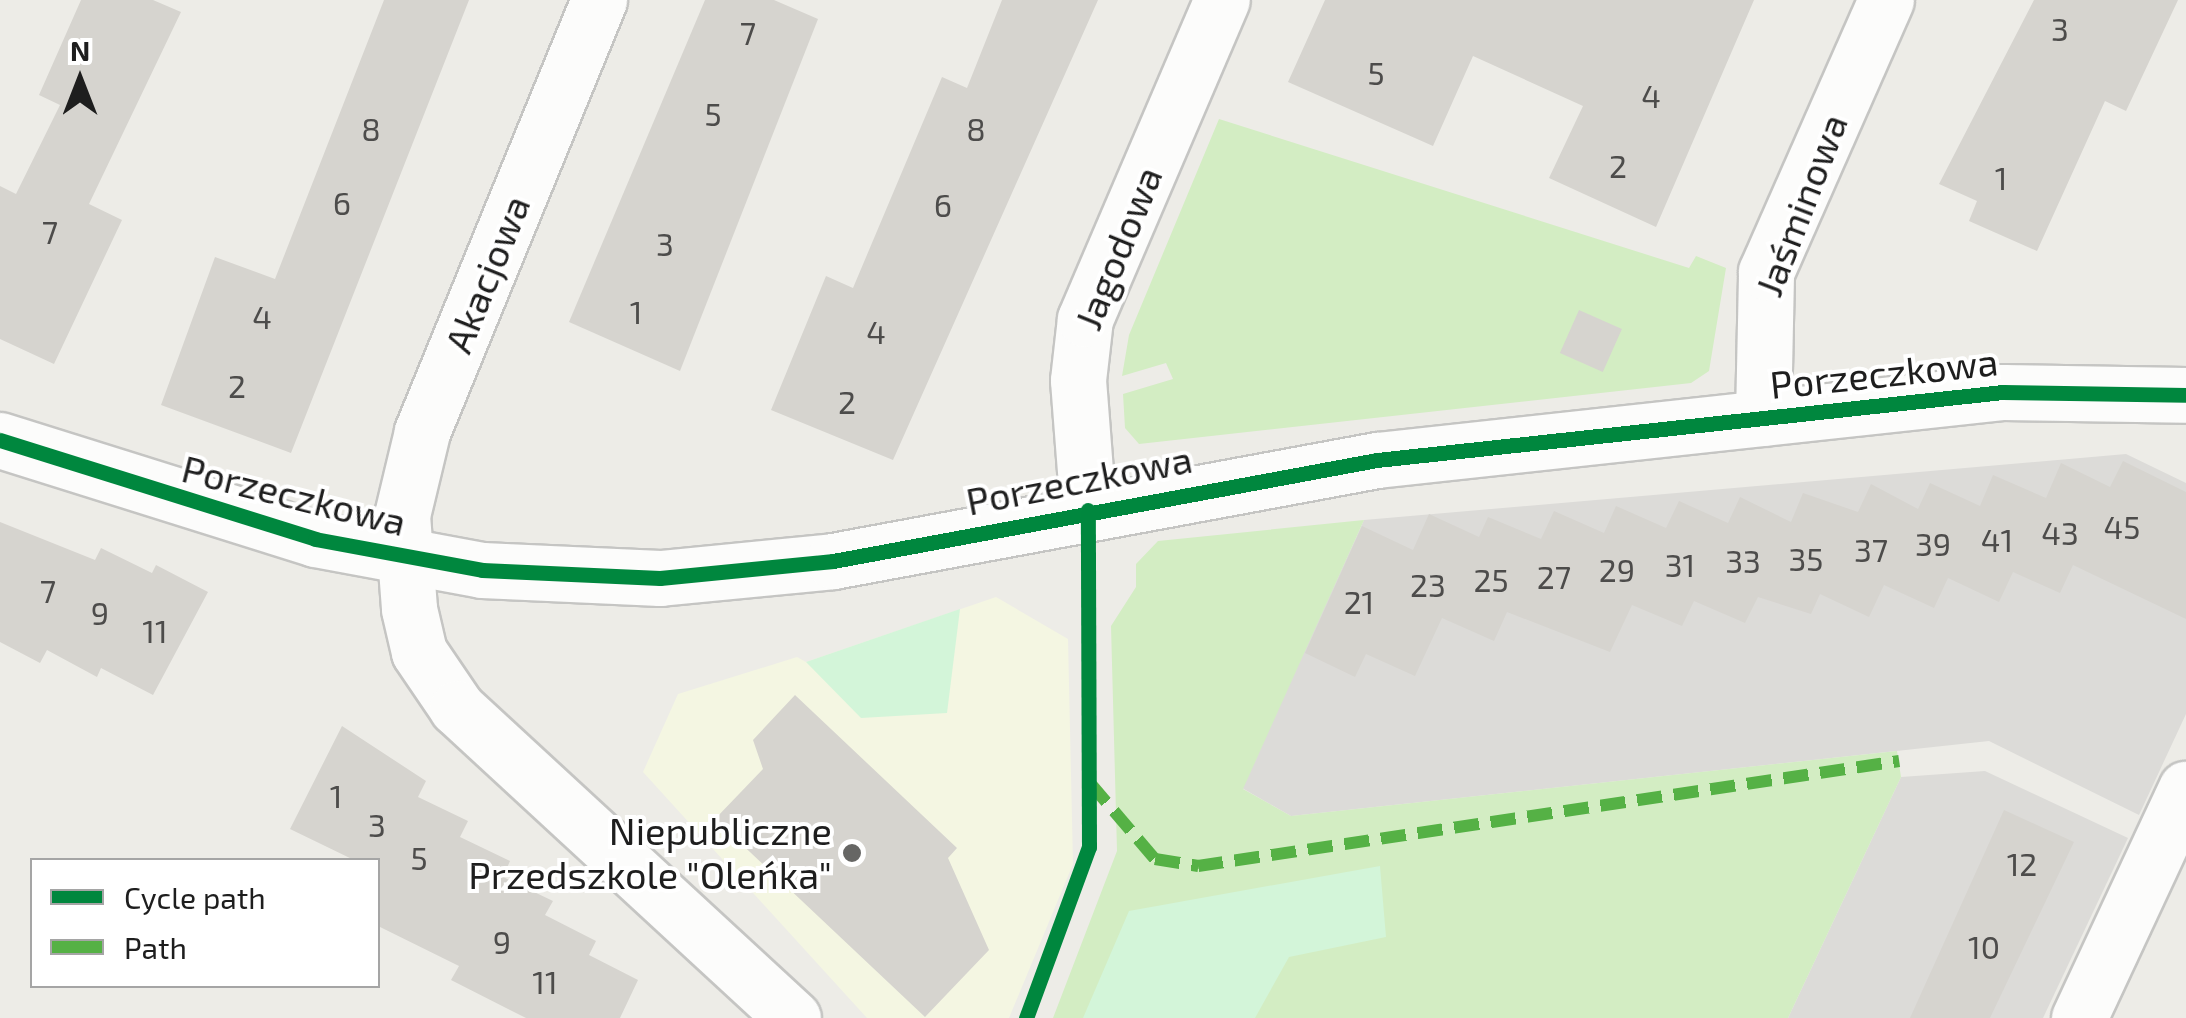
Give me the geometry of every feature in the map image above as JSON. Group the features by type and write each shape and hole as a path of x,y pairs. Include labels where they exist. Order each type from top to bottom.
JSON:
{"street":[{"name":"Akacjowa","path":"400,556 422,432 599,0"},
{"name":"Jagodowa","path":"1088,510 1078,380 1085,319 1222,0"},
{"name":"Jaśminowa","path":"1762,418 1766,272 1886,0"},
{"name":"Porzeczkowa","path":"0,440 239,520 400,556 556,577 660,578 833,561 1088,510 1376,460 2066,388 2186,395"},
{"path":"400,556 419,652 457,708 794,1018"},
{"path":"2078,1018 2186,789"}],"shaded area":[{"path":"2126,454 2186,483 2186,714 2139,815 1989,741 1291,816 1242,788 1364,520"},
{"path":"996,597 1068,639 1073,864 1009,1018 867,1018 643,772 678,694 797,657 806,662"},
{"path":"1985,771 2128,838 2043,1018 1788,1018 1901,777"}],"green space":[{"path":"1219,119 1689,268 1696,256 1726,268 1709,371 1691,383 1139,444 1125,428 1123,394 1173,379 1166,363 1122,376 1129,335"},
{"path":"1364,520 1243,789 1291,816 1897,751 1901,777 1788,1018 1053,1018 1117,851 1111,626 1136,587 1136,564 1158,541"},
{"path":"960,609 947,713 861,718 806,662"},
{"path":"1380,866 1386,937 1289,957 1255,1018 1083,1018 1129,911"}],"building":[{"path":"81,0 153,0 181,12 89,204 122,220 54,364 0,339 0,186 16,194 60,105 39,95"},
{"path":"384,0 469,0 291,453 161,405 215,257 275,279"},
{"path":"705,0 774,0 818,19 680,371 569,322"},
{"path":"1002,0 1098,0 893,460 771,410 826,276 853,288 942,77 967,88"},
{"path":"1325,0 1754,0 1656,227 1549,178 1583,106 1473,56 1433,146 1288,82"},
{"path":"2034,0 2178,0 2126,111 2105,101 2037,251 1969,221 1977,201 1939,184"},
{"path":"1579,310 1622,329 1603,372 1560,353"},
{"path":"2123,461 2186,492 2186,619 2073,565 2060,593 2013,572 1999,602 1948,578 1934,608 1884,585 1869,617 1820,594 1811,614 1758,597 1745,623 1694,601 1682,626 1632,605 1610,652 1507,612 1494,641 1442,618 1415,676 1366,654 1355,677 1305,653 1362,526 1413,550 1429,514 1479,537 1488,517 1541,539 1554,511 1604,533 1616,506 1666,528 1679,501 1728,523 1740,497 1791,522 1803,493 1858,512 1871,484 1918,509 1930,483 1980,506 1993,475 2046,498 2061,463 2110,487"},
{"path":"0,522 95,560 101,548 152,573 156,565 208,592 153,695 101,668 97,677 47,650 40,663 0,642"},
{"name":"Niepubliczne Przedszkole \"Oleńka\"","path":"795,695 957,848 948,858 989,950 925,1017 715,819 763,769 753,740"},
{"path":"342,726 426,781 418,797 468,821 460,837 510,861 503,877 553,901 545,915 596,941 589,955 638,980 620,1018 526,1018 451,980 459,966 380,927 380,858 350,858 290,829"},
{"path":"2004,810 2074,842 1990,1018 1910,1018"}],"marked path":[{"path":"1090,783 1155,859 1198,866 1899,761"}],"cycle path":[{"path":"0,440 315,539 482,570 660,578 833,561 1377,460 2003,392 2186,395"},
{"path":"1026,1018 1089,847 1088,510"}],"place":[{"name":"Niepubliczne Przedszkole \"Oleńka\"","path":"852,853"}]}
